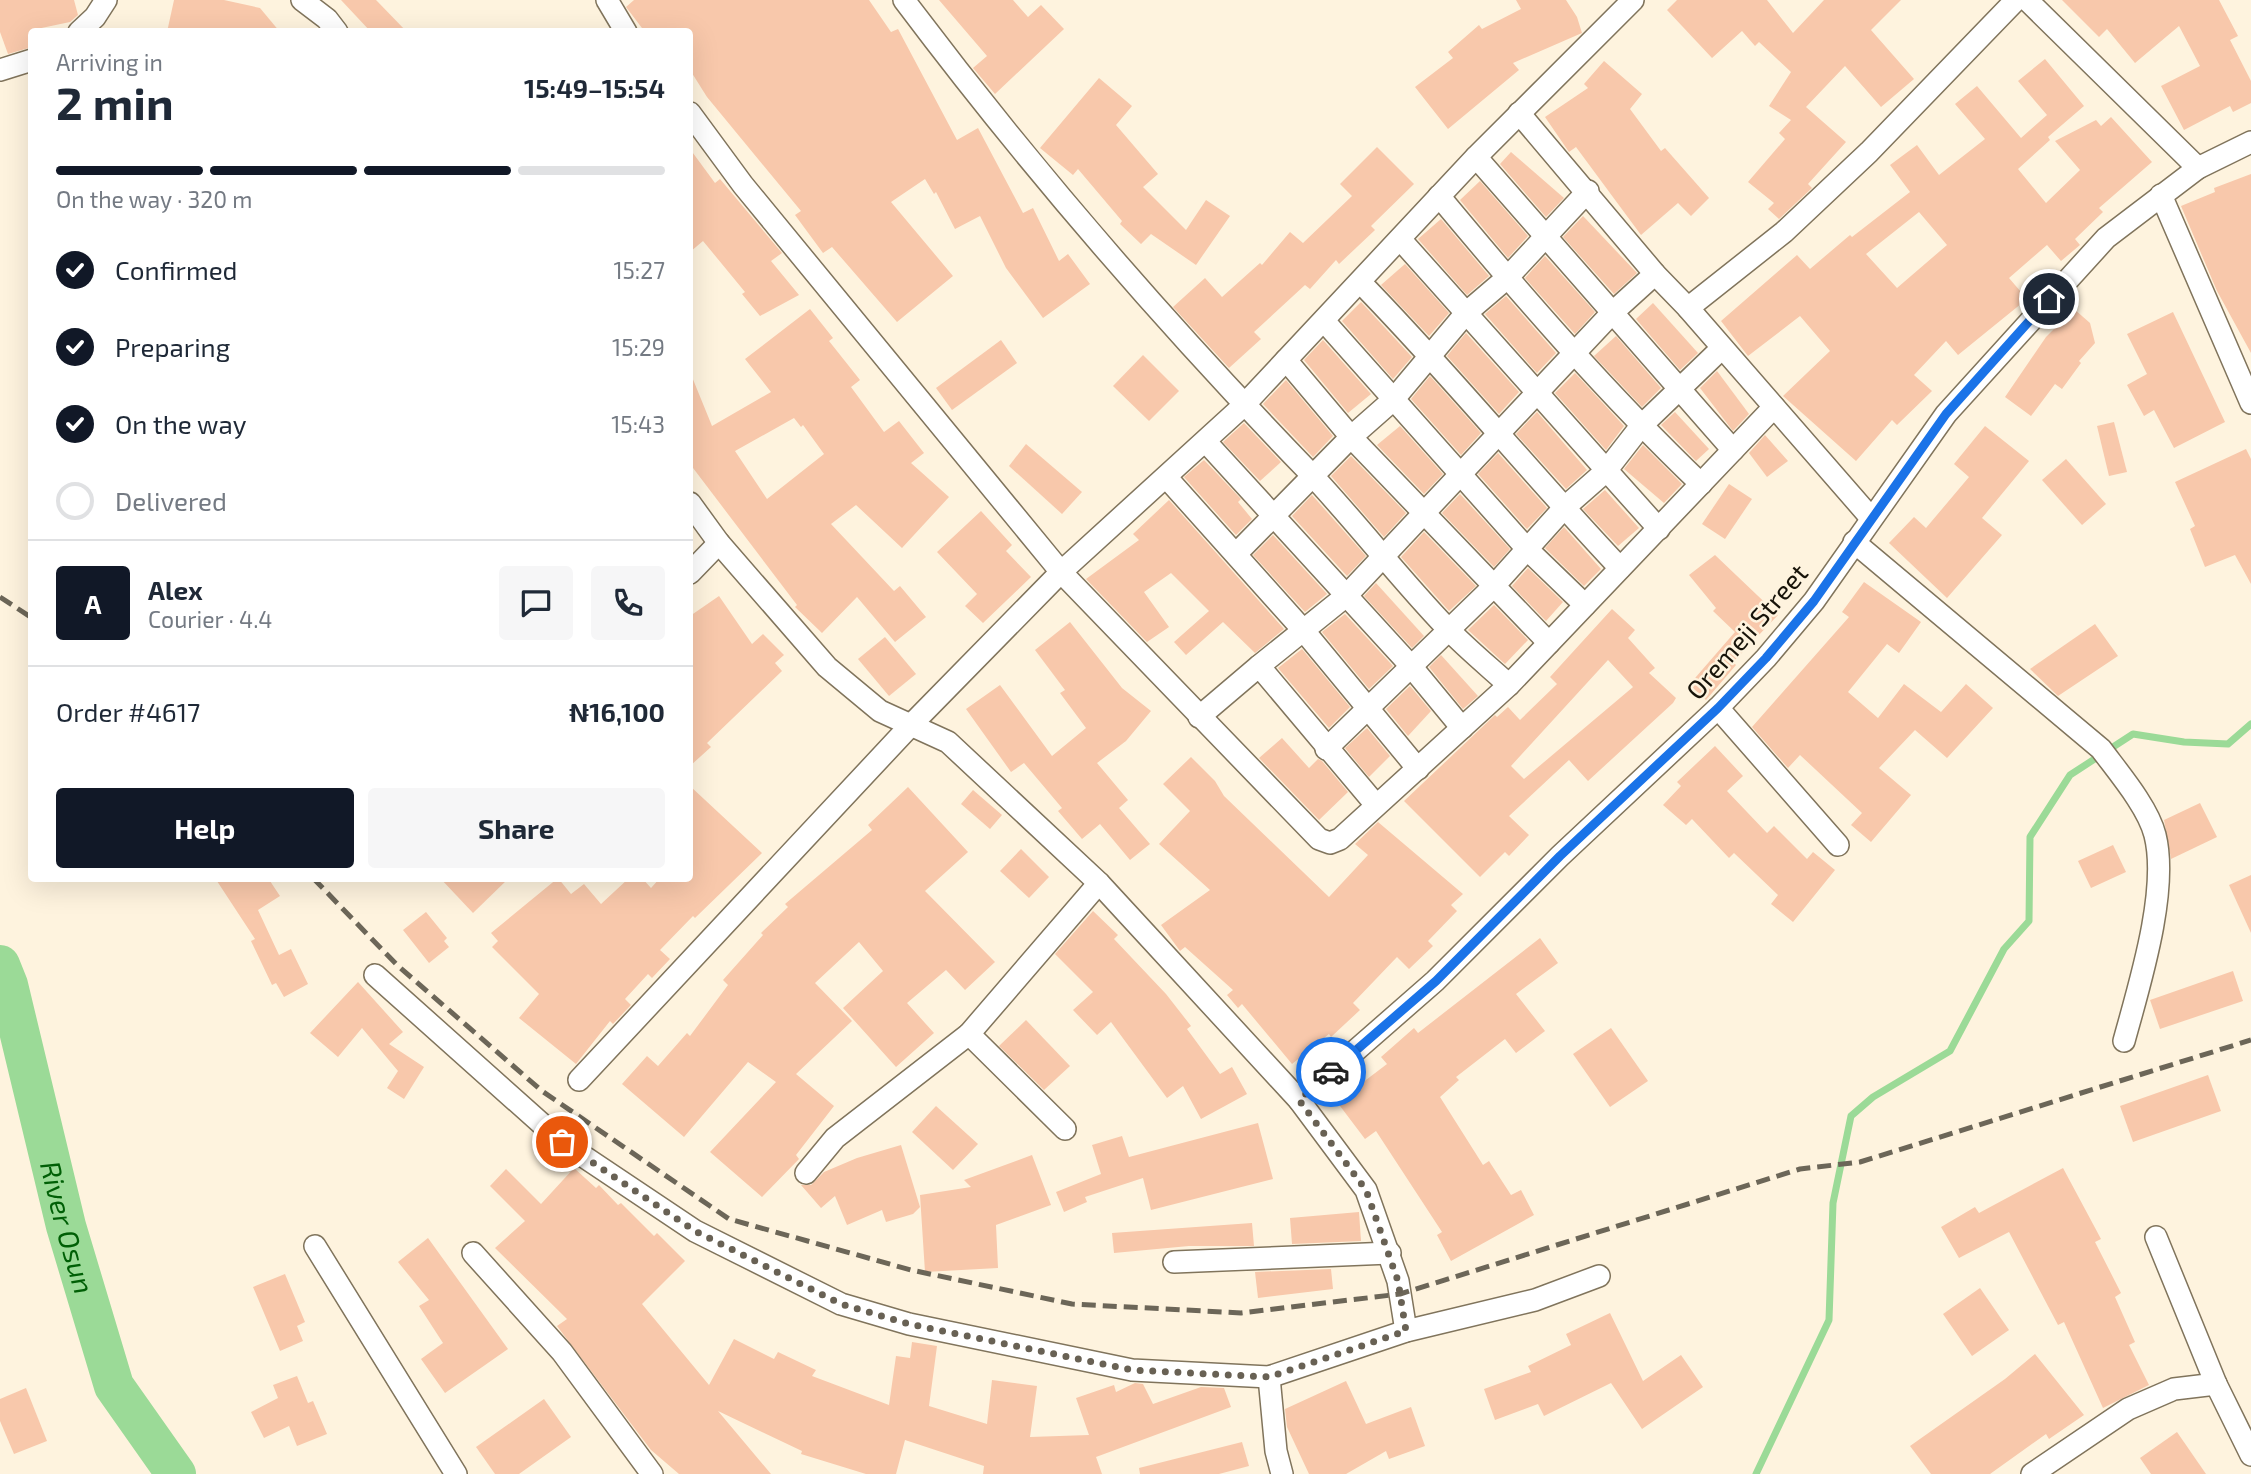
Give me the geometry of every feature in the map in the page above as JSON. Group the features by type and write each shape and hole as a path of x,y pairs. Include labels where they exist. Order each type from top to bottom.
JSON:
{"street":[{"path":"83,28 95,17 106,0"},
{"path":"302,0 327,19 334,28"},
{"path":"607,0 624,28"},
{"path":"904,0 1049,186 1243,406 1311,475 1447,629 1509,685"},
{"path":"579,1080 909,727 1061,572 1243,406 1361,283 1476,157 1633,0"},
{"path":"1688,308 1784,232 1822,197 2016,0"},
{"path":"2027,0 2198,168"},
{"path":"0,70 28,61"},
{"path":"1519,113 1588,191 1654,274 1688,308 1871,518"},
{"path":"693,117 743,185 1061,572 1199,718 1319,839 1330,843 1340,839 1509,685 1774,407"},
{"name":"Oremeji Street","path":"1299,1100 1436,981 1560,856 1718,708 1814,601 1955,403 2106,238 2198,168 2251,142"},
{"path":"1476,157 1733,450"},
{"path":"1236,554 1311,475 1392,400 1466,313 1507,278 1588,191"},
{"path":"2161,195 2251,403"},
{"path":"1439,196 1574,354 1641,426 1701,484"},
{"path":"1400,239 1658,528"},
{"path":"1199,718 1346,596 1612,313 1654,274"},
{"path":"1361,283 1430,353 1498,434 1620,568"},
{"path":"1324,321 1528,550 1585,606"},
{"path":"1326,749 1493,587 1564,508 1606,471 1641,426 1721,349"},
{"path":"1286,360 1351,437 1549,643"},
{"path":"1206,442 1410,665 1462,728"},
{"path":"1167,478 1304,631 1418,769"},
{"path":"693,507 719,543 827,667 880,710 909,727 948,742 1099,883 1299,1100 1366,1190 1398,1281 1406,1331"},
{"path":"1854,542 2101,749 2125,781 2155,833 2160,870 2144,966 2124,1041"},
{"path":"693,570 719,543"},
{"path":"1259,666 1326,749 1376,805"},
{"path":"1718,708 1838,845"},
{"path":"806,1173 835,1138 969,1034 1099,883"},
{"path":"374,975 562,1142 695,1231 841,1304 909,1324 1120,1368 1269,1377 1406,1331 1535,1300 1599,1276"},
{"path":"969,1034 1065,1129"},
{"path":"2155,1237 2216,1384 2251,1455"},
{"path":"315,1247 456,1474"},
{"path":"473,1253 562,1352 652,1474"},
{"path":"1174,1262 1390,1253"},
{"path":"1269,1377 1276,1451 1282,1474"},
{"path":"2032,1474 2128,1409 2174,1390 2216,1384"}],"building":[{"path":"0,0 74,0 78,15 70,22 28,28 28,48 8,54 0,32"},
{"path":"174,0 224,0 260,8 277,28 168,28"},
{"path":"341,0 376,0 403,28 367,28"},
{"path":"634,0 869,0 891,32 898,29 957,140 978,128 1023,213 1033,208 1059,261 1068,254 1090,284 1043,318 1006,268 980,216 955,229 936,192 934,194 925,179 891,202 953,276 897,322 832,247 823,253 795,215 801,211 707,97 693,75 693,28 642,28 626,7"},
{"path":"939,0 1013,0 1028,17 1041,5 1064,29 995,94 973,68 987,56"},
{"path":"1516,0 1566,0 1577,17 1582,33 1513,63 1519,70 1448,129 1415,87 1453,58 1448,52 1479,25 1482,29 1521,9"},
{"path":"1677,0 1767,0 1793,33 1824,0 1901,0 1871,30 1914,79 1881,107 1845,66 1806,107 1846,142 1808,184 1812,188 1779,219 1768,209 1774,203 1748,182 1785,139 1779,133 1791,120 1769,106 1791,72 1759,42 1755,46 1742,31 1712,58 1667,10"},
{"path":"2062,0 2219,0 2238,36 2230,40 2251,81 2251,103 2233,112 2230,106 2184,130 2161,86 2200,66 2179,26 2135,63 2107,29 2099,37"},
{"path":"2045,59 2084,106 2048,137 2050,140 2018,169 2046,203 2080,170 2055,141 2096,120 2101,126 2111,117 2152,162 2099,208 2103,212 2075,239 2080,245 2061,261 2047,245 2009,278 2027,299 1958,355 1946,341 1914,375 1932,391 1897,425 1892,420 1856,461 1783,396 1830,351 1800,316 1748,356 1721,321 1797,255 1810,269 1850,235 1852,237 1910,192 1890,165 1917,145 1939,175 1985,139 1955,104 1977,86 2021,138 2047,115 2018,81","holes":["1919,212 1947,245 1897,288 1866,254"]},
{"path":"1604,61 1642,94 1630,109 1661,151 1665,148 1709,198 1691,216 1678,203 1641,235 1576,147 1569,152 1545,117 1588,88 1584,84"},
{"path":"1099,78 1132,106 1116,125 1158,174 1143,187 1186,230 1206,200 1230,216 1196,265 1151,234 1141,244 1120,224 1122,221 1078,169 1073,175 1040,148"},
{"path":"1377,147 1414,184 1371,226 1375,230 1339,264 1336,260 1310,289 1305,285 1254,332 1261,339 1229,368 1173,307 1205,278 1222,297 1260,263 1262,265 1290,232 1303,243 1352,196 1340,184"},
{"path":"1511,152 1564,198 1546,217 1500,164"},
{"path":"693,153 715,183 720,179 782,253 771,261 799,295 760,316 742,294 745,292 703,241 693,249"},
{"path":"2251,174 2251,353 2217,291 2181,206 2215,192 2214,188"},
{"path":"1480,181 1528,236 1508,258 1460,200"},
{"path":"1583,216 1637,273 1614,294 1563,237"},
{"path":"1441,219 1489,276 1467,295 1418,239"},
{"path":"1545,256 1595,312 1575,334 1525,278"},
{"path":"1405,264 1449,313 1429,336 1381,285"},
{"path":"1506,296 1556,353 1537,373 1485,314"},
{"path":"1361,302 1412,357 1393,379 1342,321"},
{"path":"1653,303 1698,353 1680,370 1636,319"},
{"path":"810,309 833,338 829,341 860,380 851,387 884,432 899,421 924,453 911,463 949,497 902,548 856,505 831,524 894,591 900,586 926,617 895,642 857,597 822,633 795,607 797,605 693,468 693,379 712,426 771,392 745,359","holes":["794,418 801,427 803,425 824,454 767,499 735,451"]},
{"path":"2074,309 2090,323 2095,343 2079,361 2081,363 2062,389 2055,384 2031,416 2005,397 2046,337"},
{"path":"2173,312 2225,422 2174,448 2154,410 2144,416 2127,385 2147,374 2127,334"},
{"path":"1466,333 1519,392 1499,414 1447,356"},
{"path":"1616,336 1661,388 1642,407 1594,356"},
{"path":"1001,340 1017,363 952,410 936,388"},
{"path":"1323,340 1371,394 1348,413 1304,360"},
{"path":"1143,355 1179,391 1149,421 1113,386"},
{"path":"1717,371 1749,414 1733,431 1700,388"},
{"path":"1575,373 1624,426 1606,450 1555,393"},
{"path":"1430,376 1481,433 1461,455 1411,399"},
{"path":"1286,380 1333,436 1313,457 1263,404"},
{"path":"1537,412 1587,470 1566,489 1516,434"},
{"path":"1675,412 1709,449 1696,461 1661,425"},
{"path":"2114,422 2127,472 2109,476 2097,426"},
{"path":"1244,423 1281,462 1260,481 1223,442"},
{"path":"1400,426 1443,474 1424,494 1377,445"},
{"path":"1985,426 2029,461 1982,518 2002,535 1947,598 1889,543 1914,517 1926,528 1969,477 1954,464"},
{"path":"1765,435 1788,461 1767,477 1749,453"},
{"path":"1026,444 1082,492 1062,514 1009,466"},
{"path":"1643,445 1682,484 1664,503 1624,469"},
{"path":"2246,449 2251,459 2251,584 2235,555 2205,567 2190,529 2195,526 2175,482"},
{"path":"1498,453 1547,508 1527,529 1478,474"},
{"path":"1351,456 1406,513 1384,537 1331,476"},
{"path":"2066,459 2106,504 2082,525 2042,480"},
{"path":"1204,460 1241,499 1238,502 1252,519 1236,535 1184,477"},
{"path":"1729,484 1752,499 1725,539 1702,524"},
{"path":"1605,490 1639,528 1618,546 1583,509"},
{"path":"1460,494 1510,549 1494,567 1442,513"},
{"path":"1312,495 1366,556 1347,576 1292,516"},
{"path":"1169,500 1284,629 1255,653 1223,622 1186,655 1174,642 1209,611 1171,573 1144,592 1169,627 1147,642 1086,579 1139,540 1133,534"},
{"path":"981,511 1012,545 1006,551 1031,577 983,623 965,606 977,594 937,552"},
{"path":"1564,527 1601,569 1584,586 1545,548"},
{"path":"1424,532 1476,586 1449,611 1401,557"},
{"path":"1273,535 1327,594 1305,612 1253,555"},
{"path":"1715,555 1778,615 1733,662 1736,665 1706,700 1689,685 1735,632 1713,611 1716,608 1689,575"},
{"path":"1528,568 1563,602 1546,621 1512,586"},
{"path":"1864,582 1921,622 1899,653 1887,644 1848,692 1878,718 1904,684 1941,712 1966,684 1993,708 1947,758 1915,730 1879,768 1911,795 1871,842 1851,825 1862,813 1800,755 1788,768 1752,727 1849,617 1842,612"},
{"path":"1376,583 1424,636 1412,648 1364,596"},
{"path":"719,596 752,644 763,634 784,655 775,663 782,671 707,743 711,747 693,763 693,614"},
{"path":"1494,605 1528,640 1505,664 1468,630"},
{"path":"1612,609 1635,630 1628,638 1655,668 1649,673 1676,698 1588,781 1569,760 1509,816 1529,835 1509,856 1505,852 1480,877 1404,801 1495,715 1497,717 1508,707 1520,720 1557,684 1550,677","holes":["1608,660 1633,687 1524,779 1511,766"]},
{"path":"1345,614 1393,666 1369,689 1322,632"},
{"path":"1070,622 1122,688 1151,711 1126,741 1097,763 1128,800 1119,808 1150,844 1130,860 1100,824 1082,839 1058,811 1062,808 1024,763 1011,772 966,709 1000,685 1052,756 1086,728 1060,693 1065,690 1035,650"},
{"path":"2095,624 2118,656 2058,696 2030,669"},
{"path":"885,637 916,674 889,696 858,659"},
{"path":"1302,649 1350,707 1329,728 1278,668"},
{"path":"1441,655 1478,696 1463,709 1429,667"},
{"path":"1410,686 1431,711 1408,736 1386,709"},
{"path":"1367,728 1390,756 1369,777 1345,748"},
{"path":"1282,738 1309,768 1318,759 1322,761 1348,792 1319,820 1259,758"},
{"path":"1715,746 1743,776 1727,791 1767,833 1774,826 1807,859 1813,852 1835,870 1793,922 1771,904 1778,895 1734,853 1729,858 1692,819 1686,825 1663,805 1681,786 1677,782"},
{"path":"1191,757 1215,781 1224,796 1329,897 1368,855 1355,844 1378,822 1463,894 1451,905 1457,911 1428,941 1433,946 1409,969 1397,957 1353,1003 1360,1010 1331,1037 1329,1034 1292,1064 1242,1004 1238,1008 1227,995 1233,990 1185,947 1180,951 1161,925 1210,890 1159,844 1190,811 1163,784"},
{"path":"908,787 968,852 925,891 995,962 965,990 946,970 907,1003 934,1033 896,1067 843,1008 883,971 859,942 815,983 852,1021 796,1074 834,1106 796,1155 799,1159 762,1197 710,1152 776,1082 748,1062 684,1137 622,1084 647,1056 658,1066 687,1033 690,1036 728,985 723,980 763,935 761,933 788,907 785,904 872,830 868,825"},
{"path":"693,789 762,853 660,950 670,959 652,978 648,974 625,999 631,1005 613,1024 610,1021 576,1064 519,1018 539,994 492,947 498,941 491,933 553,882 561,882 571,894 584,884 601,904 625,882 646,882 651,888 656,882 693,882"},
{"path":"973,790 1002,815 990,829 961,804"},
{"path":"2200,803 2217,837 2171,859 2164,820"},
{"path":"2113,845 2126,872 2091,888 2078,861"},
{"path":"1021,849 1049,877 1029,898 1000,871"},
{"path":"2251,875 2251,933 2229,885"},
{"path":"218,882 271,882 280,896 258,910 279,955 291,949 308,984 284,997 276,983 272,985 251,941 255,939"},
{"path":"444,882 505,882 473,913"},
{"path":"1093,911 1118,935 1114,939 1166,994 1191,1026 1187,1029 1220,1074 1232,1067 1247,1094 1201,1119 1183,1086 1167,1098 1111,1022 1097,1035 1073,1010 1093,992 1055,954"},
{"path":"426,912 447,938 444,941 449,947 429,963 403,930"},
{"path":"1540,938 1558,963 1516,994 1545,1031 1516,1053 1505,1039 1456,1077 1459,1080 1440,1097 1483,1165 1489,1161 1511,1195 1521,1190 1534,1215 1451,1261 1437,1235 1442,1232 1376,1131 1365,1139 1337,1102 1387,1064 1381,1057 1414,1028 1418,1033"},
{"path":"2233,971 2243,1001 2160,1029 2150,1000"},
{"path":"358,982 403,1032 389,1044 424,1067 404,1099 387,1088 398,1071 362,1028 338,1057 310,1033"},
{"path":"1026,1020 1070,1066 1044,1090 999,1046"},
{"path":"1611,1028 1648,1081 1610,1107 1573,1054"},
{"path":"2208,1075 2221,1111 2133,1142 2120,1106"},
{"path":"936,1106 978,1144 953,1170 912,1132"},
{"path":"1258,1123 1273,1179 1151,1210 1143,1178 1085,1197 1087,1202 1064,1212 1056,1192 1101,1174 1092,1145 1122,1136 1129,1157"},
{"path":"901,1145 920,1207 913,1214 886,1222 882,1210 847,1225 835,1196 821,1208 801,1185 811,1185 824,1172 857,1158"},
{"path":"1032,1155 1051,1205 996,1225 998,1268 925,1272 920,1195 971,1187 964,1180"},
{"path":"574,1168 596,1188 599,1185 618,1205 621,1203 654,1236 657,1233 685,1261 642,1304 709,1385 734,1339 774,1359 778,1352 816,1370 812,1376 889,1405 896,1356 910,1358 912,1342 937,1346 929,1406 987,1424 992,1380 1037,1386 1030,1437 1089,1435 1076,1398 1114,1385 1116,1392 1135,1383 1143,1384 1153,1404 1201,1387 1224,1388 1231,1407 1096,1457 1102,1474 983,1474 984,1466 905,1440 896,1474 866,1474 801,1454 802,1451 718,1411 771,1474 679,1474 651,1450 557,1326 567,1319 495,1248 525,1221 490,1186 506,1169 541,1204"},
{"path":"2063,1168 2101,1239 2095,1242 2121,1293 2115,1297 2135,1342 2129,1345 2149,1385 2103,1408 2064,1322 2058,1325 2009,1232 1959,1258 1941,1227 1975,1207 1979,1213"},
{"path":"1359,1212 1361,1241 1292,1244 1290,1218"},
{"path":"1252,1223 1254,1246 1189,1246 1114,1253 1112,1233"},
{"path":"428,1238 508,1349 445,1393 421,1359 443,1343 419,1306 429,1300 398,1262"},
{"path":"1331,1269 1333,1289 1258,1298 1255,1272"},
{"path":"285,1274 305,1322 297,1326 303,1341 280,1351 253,1287"},
{"path":"1980,1288 2009,1330 1972,1356 1943,1314"},
{"path":"1610,1313 1643,1381 1681,1355 1703,1387 1642,1429 1611,1383 1544,1416 1538,1404 1495,1420 1484,1389 1531,1372 1528,1366 1571,1345 1566,1334"},
{"path":"2035,1354 2084,1415 2049,1439 2046,1434 1990,1474 1931,1474 1910,1446 2005,1379"},
{"path":"297,1376 308,1403 313,1401 327,1434 297,1446 289,1426 264,1438 251,1412 278,1398 273,1385"},
{"path":"1346,1381 1366,1424 1411,1407 1425,1446 1389,1459 1386,1451 1346,1474 1309,1474 1287,1427 1285,1409"},
{"path":"26,1388 47,1441 14,1454 0,1421 0,1399"},
{"path":"544,1399 571,1437 519,1474 495,1474 476,1447"},
{"path":"2177,1432 2206,1474 2151,1474 2140,1458"},
{"path":"1242,1442 1249,1466 1219,1474 1140,1474 1139,1468"}],"waterway":[{"path":"1756,1474 1829,1320 1833,1203 1851,1116 1873,1097 1950,1051 2004,949 2029,921 2030,837 2070,775 2133,734 2184,742 2228,744 2251,724"},
{"name":"River Osun","path":"0,965 8,985 66,1226 114,1386 176,1474"}],"railway":[{"path":"0,597 28,615"},
{"path":"317,882 397,965 542,1091 729,1219 911,1270 1072,1304 1241,1313 1400,1294 1800,1169 1860,1162 2251,1040"}],"way so far":[{"path":"562,1142 695,1231 841,1304 909,1324 1132,1370 1269,1377 1406,1331 1398,1281 1386,1238 1366,1190 1299,1100 1331,1072"}],"route":[{"path":"1331,1072 1436,981 1560,856 1718,708 1766,658 1814,601 1946,414 2049,299"}]}
